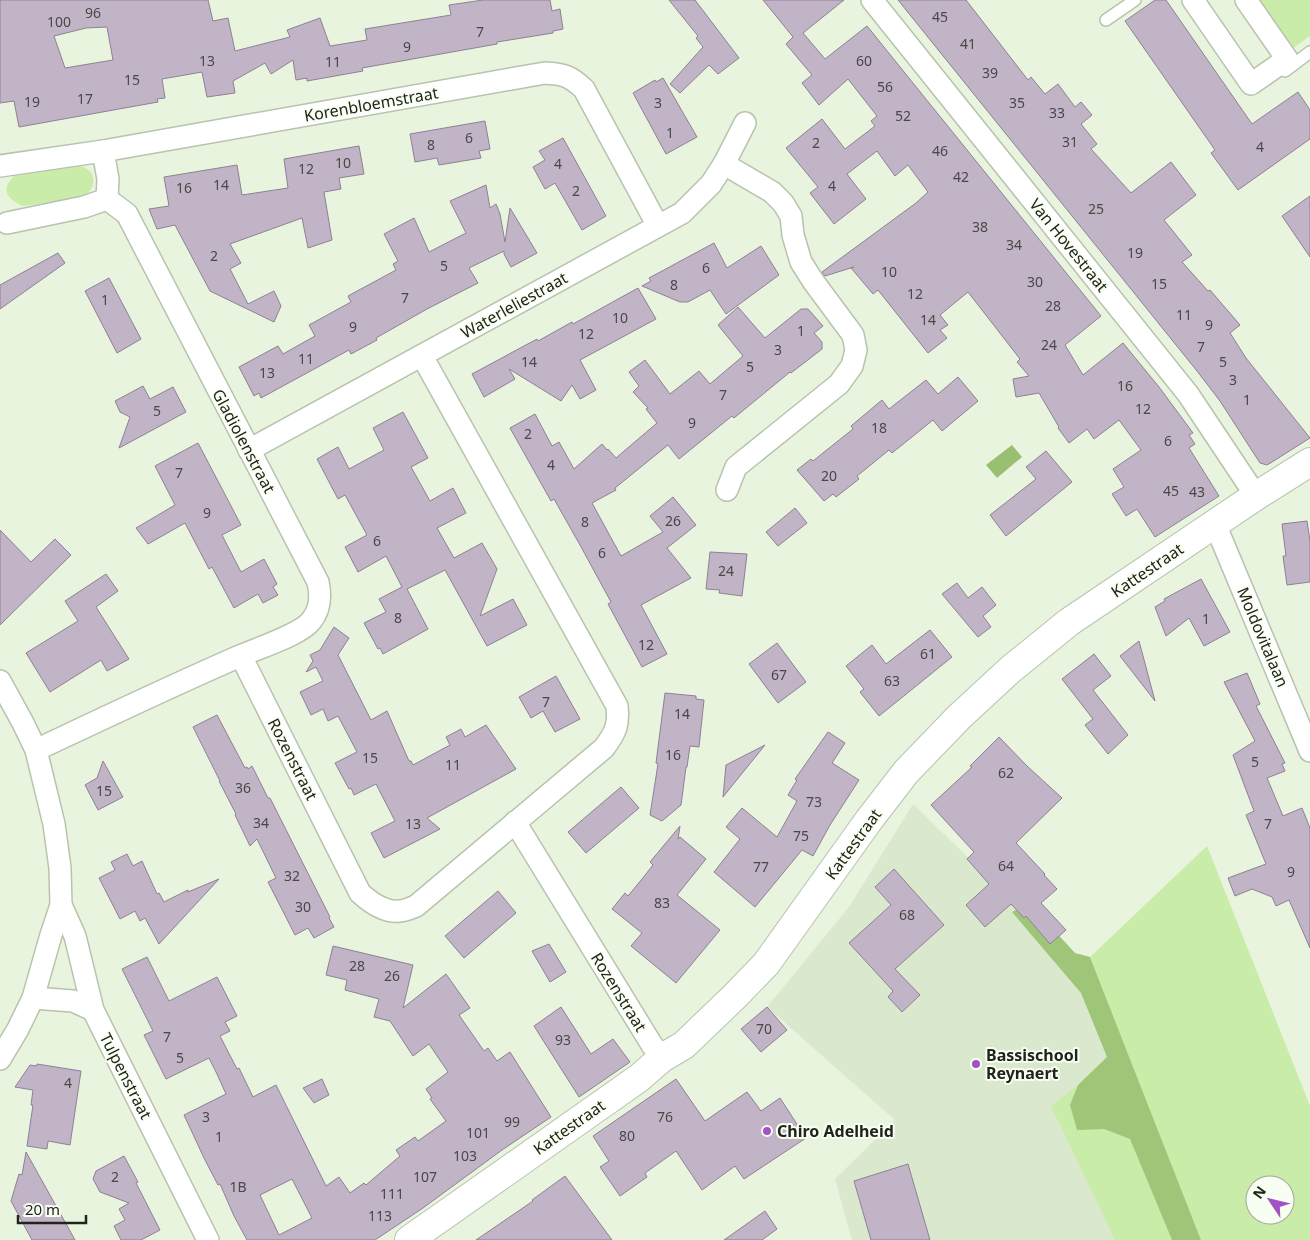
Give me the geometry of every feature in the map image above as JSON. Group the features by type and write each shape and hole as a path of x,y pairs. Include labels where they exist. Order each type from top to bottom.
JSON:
{"street":[{"name":"Van Hovestraat","path":"872,0 1188,394 1256,496"},
{"path":"1193,0 1251,84 1287,59 1246,0"},
{"name":"Korenbloemstraat","path":"0,166 103,151 546,73 560,73 574,80 584,89 658,226"},
{"name":"Waterleliestraat","path":"249,450 682,213 711,184 724,164 745,123"},
{"path":"2,221 84,207 107,199 108,178 103,151"},
{"path":"724,164 772,192 783,203 791,216 793,235 801,262 812,281 853,335 856,350 852,366 839,384 736,467 727,490"},
{"name":"Gladiolenstraat","path":"107,199 126,214 318,582 321,595 319,608 312,621 300,631 241,656"},
{"name":"Rozenstraat","path":"241,656 360,893 370,902 385,909 400,911 416,906 604,748 614,735 618,719 617,706 422,356"},
{"name":"Kattestraat","path":"409,1240 639,1078 662,1058 684,1045 766,964 869,820 901,779 959,716 1011,669 1069,622 1256,496 1310,462"},
{"name":"Moldovitalaan","path":"1216,524 1310,750"},
{"path":"36,750 241,656"},
{"name":"Tulpenstraat","path":"0,681 36,750 54,824 60,868 61,905 74,936 93,1010 208,1240"},
{"name":"Rozenstraat","path":"515,822 662,1058"},
{"name":"Tulpenstraat","path":"0,1059 18,1029 33,998 50,935 61,905"},
{"path":"33,998 73,1001 93,1010"}],"lane":[{"path":"1106,20 1135,0"},
{"path":"1184,0 1250,96 1310,52"}],"shaded area":[{"path":"1247,0 1310,0 1310,36 1285,54"},
{"path":"76,165 88,170 93,178 91,189 82,198 23,206 7,194 7,186 14,176"},
{"path":"1012,445 1022,457 997,478 986,465"},
{"name":"Bassischool Reynaert","path":"913,804 1085,971 1190,1240 852,1240 835,1179 895,1120 767,1007 849,907"},
{"path":"1207,846 1310,1106 1310,1240 1201,1240 1090,957"},
{"path":"1029,903 1075,953 1090,957 1201,1240 1172,1240 1130,1139 1104,1129 1077,1130 1070,1105 1078,1085 1107,1057 1081,993 1012,912"},
{"path":"1078,1085 1070,1105 1077,1129 1104,1129 1130,1139 1172,1240 1115,1240 1051,1106"}],"building":[{"path":"0,0 208,0 213,21 228,18 235,51 290,37 287,30 320,18 330,46 367,40 365,29 451,15 449,5 483,0 550,0 552,11 560,9 563,29 553,31 553,33 362,68 363,71 307,81 307,78 296,80 293,60 271,74 265,63 233,81 235,93 207,97 202,72 162,79 165,98 157,99 158,102 19,127 14,101 0,103","holes":["107,27 113,60 65,68 54,36 86,28"]},
{"path":"669,0 695,0 739,58 718,74 709,65 680,93 670,84 703,47 696,38 698,36"},
{"path":"763,0 844,0 803,33 825,59 867,26 1101,316 1065,345 1083,375 1123,343 1193,433 1189,435 1195,444 1189,448 1219,496 1155,537 1137,509 1126,516 1112,494 1124,487 1113,469 1141,450 1119,420 1094,439 1087,429 1069,443 1058,428 1039,393 1016,397 1013,379 1029,376 1017,362 1020,359 968,292 940,315 948,325 940,330 947,338 928,353 878,290 873,294 851,268 854,267 825,276 822,272 916,203 928,192 908,165 895,176 877,151 847,174 866,199 834,224 810,193 818,187 786,148 822,119 845,149 875,126 871,121 877,116 848,79 819,105 802,83 812,75 786,44 793,37"},
{"path":"898,0 966,0 1028,80 1031,77 1045,94 1058,84 1075,107 1081,102 1092,115 1081,124 1097,144 1091,149 1131,193 1171,162 1196,195 1164,220 1192,255 1182,262 1208,291 1210,290 1240,325 1230,333 1246,358 1310,438 1267,465 1260,463 1220,401 1197,371"},
{"path":"1155,0 1166,0 1252,124 1298,92 1310,110 1310,139 1238,190 1211,153 1215,150 1125,21"},
{"path":"663,78 697,137 666,154 633,93 655,80 656,82"},
{"path":"485,121 490,149 479,151 481,158 439,165 437,158 415,162 410,134"},
{"path":"563,138 606,216 582,230 555,183 545,189 533,167 545,160 539,151"},
{"path":"359,146 364,174 339,178 341,189 324,192 332,240 308,248 302,218 230,244 241,263 230,269 248,304 274,291 281,306 274,322 210,291 175,225 157,229 149,209 169,206 164,177 237,165 242,195 288,188 284,159"},
{"path":"486,185 490,208 496,204 500,214 505,242 510,208 537,253 511,267 504,251 469,268 478,283 427,309 351,354 349,350 261,398 259,393 254,396 239,367 278,346 283,354 315,336 309,325 351,302 348,296 396,270 393,264 398,261 384,234 414,218 429,252 466,233 450,201"},
{"path":"1310,196 1310,257 1282,216"},
{"path":"714,243 727,268 761,246 779,275 726,314 710,290 688,302 680,302 642,286 651,281 649,278"},
{"path":"58,253 65,263 0,309 0,285"},
{"path":"109,278 141,339 117,353 85,291"},
{"path":"638,288 656,319 580,360 596,390 580,399 572,385 561,401 509,369 515,379 484,397 472,374 537,339 538,341 572,322 573,324"},
{"path":"738,307 765,338 801,309 808,309 823,326 814,333 822,342 822,349 790,372 734,418 732,416 679,459 668,445 615,488 616,490 592,503 621,556 663,532 650,516 673,497 696,525 667,548 691,578 641,605 667,654 642,667 608,604 611,602 580,545 554,499 551,501 510,428 535,414 552,446 559,442 574,469 602,444 616,458 657,423 646,409 648,408 633,392 639,386 629,372 645,360 670,394 699,371 710,384 743,356 718,325"},
{"path":"958,377 978,401 942,431 933,420 892,453 889,450 857,476 859,479 836,497 833,494 824,501 797,470 811,459 813,461 853,429 851,426 882,400 889,409 926,380 938,394"},
{"path":"143,386 150,399 173,387 186,412 119,448 130,417 120,412 115,401"},
{"path":"403,412 428,458 411,467 430,501 453,488 466,513 437,528 454,558 482,543 497,569 480,616 513,599 527,625 487,646 445,570 407,589 428,629 383,654 380,648 378,649 364,623 386,612 379,599 402,587 386,556 358,572 345,547 367,535 345,495 338,499 317,459 338,447 349,469 384,450 373,428"},
{"path":"198,443 241,525 222,535 241,572 264,559 277,584 273,587 278,595 263,603 258,594 234,608 212,567 209,569 185,523 148,544 136,528 175,505 155,466"},
{"path":"1046,451 1072,482 1006,536 990,515 1036,479 1026,467"},
{"path":"795,508 807,523 778,546 766,532"},
{"path":"1307,521 1310,541 1310,582 1287,585 1283,556 1286,556 1282,524"},
{"path":"0,530 31,562 55,539 71,555 0,625"},
{"path":"710,552 747,554 742,596 719,593 720,590 706,589"},
{"path":"106,574 118,591 96,607 129,659 107,671 101,660 50,692 26,653 78,621 65,601"},
{"path":"1201,579 1230,632 1204,646 1189,618 1166,636 1155,607 1165,601 1164,599"},
{"path":"957,583 968,598 982,587 996,605 983,616 991,627 978,637 942,594"},
{"path":"334,627 349,638 338,655 371,720 387,711 409,761 413,765 450,745 446,737 461,729 465,737 486,725 516,769 427,818 440,829 384,858 371,833 395,821 376,784 354,795 351,788 349,789 335,763 357,752 338,716 328,721 323,709 311,715 300,692 323,681 316,667 306,672 313,661 310,655 320,650"},
{"path":"930,630 952,657 879,716 860,692 864,689 846,666 872,645 886,664"},
{"path":"1139,641 1155,701 1120,656"},
{"path":"777,643 806,682 778,703 749,664"},
{"path":"1094,654 1111,676 1093,690 1128,735 1108,754 1085,725 1093,719 1062,679"},
{"path":"1247,673 1260,704 1256,706 1285,763 1282,764 1285,771 1267,778 1283,816 1302,808 1310,828 1310,948 1289,900 1276,906 1272,897 1252,889 1235,896 1228,878 1266,864 1246,815 1254,811 1233,755 1255,741 1224,682"},
{"path":"556,676 580,719 555,732 543,711 531,718 519,697"},
{"path":"665,693 696,696 696,699 704,700 699,747 690,746 681,805 662,821 650,815 658,764 656,763"},
{"path":"217,715 245,768 247,767 248,769 252,766 268,798 270,798 330,917 334,927 314,938 308,928 295,935 268,882 276,878 257,839 250,846 193,727"},
{"path":"828,732 845,743 832,763 859,780 830,825 813,856 802,850 755,907 714,872 740,839 726,827 742,808 777,837 797,801 788,795 797,780 795,779"},
{"path":"999,737 1062,798 1016,843 1057,889 1041,903 1066,930 1050,944 1026,916 1024,918 1011,904 985,927 966,905 989,884 967,859 974,852 931,805 972,767 970,766"},
{"path":"765,745 723,797 726,765"},
{"path":"103,761 123,797 98,810 85,785 97,778"},
{"path":"621,787 639,808 586,853 568,832"},
{"path":"680,826 678,839 680,837 706,859 677,895 720,930 676,983 631,946 642,933 612,909 625,893 628,896 642,879 653,865 650,862"},
{"path":"127,854 133,866 142,861 157,894 159,893 164,902 188,890 188,892 219,879 159,944 145,918 140,921 135,911 120,919 99,878 115,870 111,862"},
{"path":"894,869 944,925 895,969 920,995 902,1012 888,997 893,991 849,943 891,905 875,887"},
{"path":"498,891 516,913 464,958 445,936"},
{"path":"549,944 566,972 550,982 532,951"},
{"path":"333,946 413,965 403,1008 446,974 470,1008 459,1015 484,1051 488,1048 497,1061 510,1052 551,1117 375,1240 247,1240 184,1115 226,1094 217,1074 209,1058 166,1079 144,1035 153,1031 122,969 147,957 169,1001 217,977 237,1016 225,1022 230,1031 220,1036 253,1097 276,1085 326,1186 339,1177 350,1193 364,1183 366,1185 400,1156 396,1150 415,1137 418,1141 446,1121 430,1099 432,1098 426,1089 448,1072 429,1044 413,1056 390,1021 374,1017 379,999 345,990 347,980 326,975","holes":["292,1179 312,1218 279,1235 260,1195"]},
{"path":"561,1007 591,1054 613,1039 630,1062 579,1097 534,1026"},
{"path":"767,1007 787,1030 761,1052 741,1029"},
{"path":"37,1064 81,1071 70,1145 48,1141 47,1149 27,1146 33,1105 31,1105 33,1090 15,1087 30,1065 37,1066"},
{"path":"322,1079 329,1095 314,1103 303,1088"},
{"path":"676,1079 705,1121 747,1092 761,1111 780,1098 806,1138 744,1179 735,1166 702,1190 676,1151 645,1173 647,1177 620,1196 600,1167 609,1161 593,1136"},
{"path":"26,1152 75,1240 32,1240 11,1201 19,1174 22,1175"},
{"path":"124,1156 160,1230 141,1240 121,1240 114,1226 125,1220 119,1209 129,1203 100,1192 93,1179 96,1171"},
{"path":"908,1164 930,1240 871,1240 854,1181"},
{"path":"565,1176 612,1240 476,1240 533,1201"},
{"path":"765,1211 777,1229 762,1240 724,1240"}],"place":[{"name":"Bassischool Reynaert","path":"976,1064"},
{"name":"Chiro Adelheid","path":"767,1131"}]}
